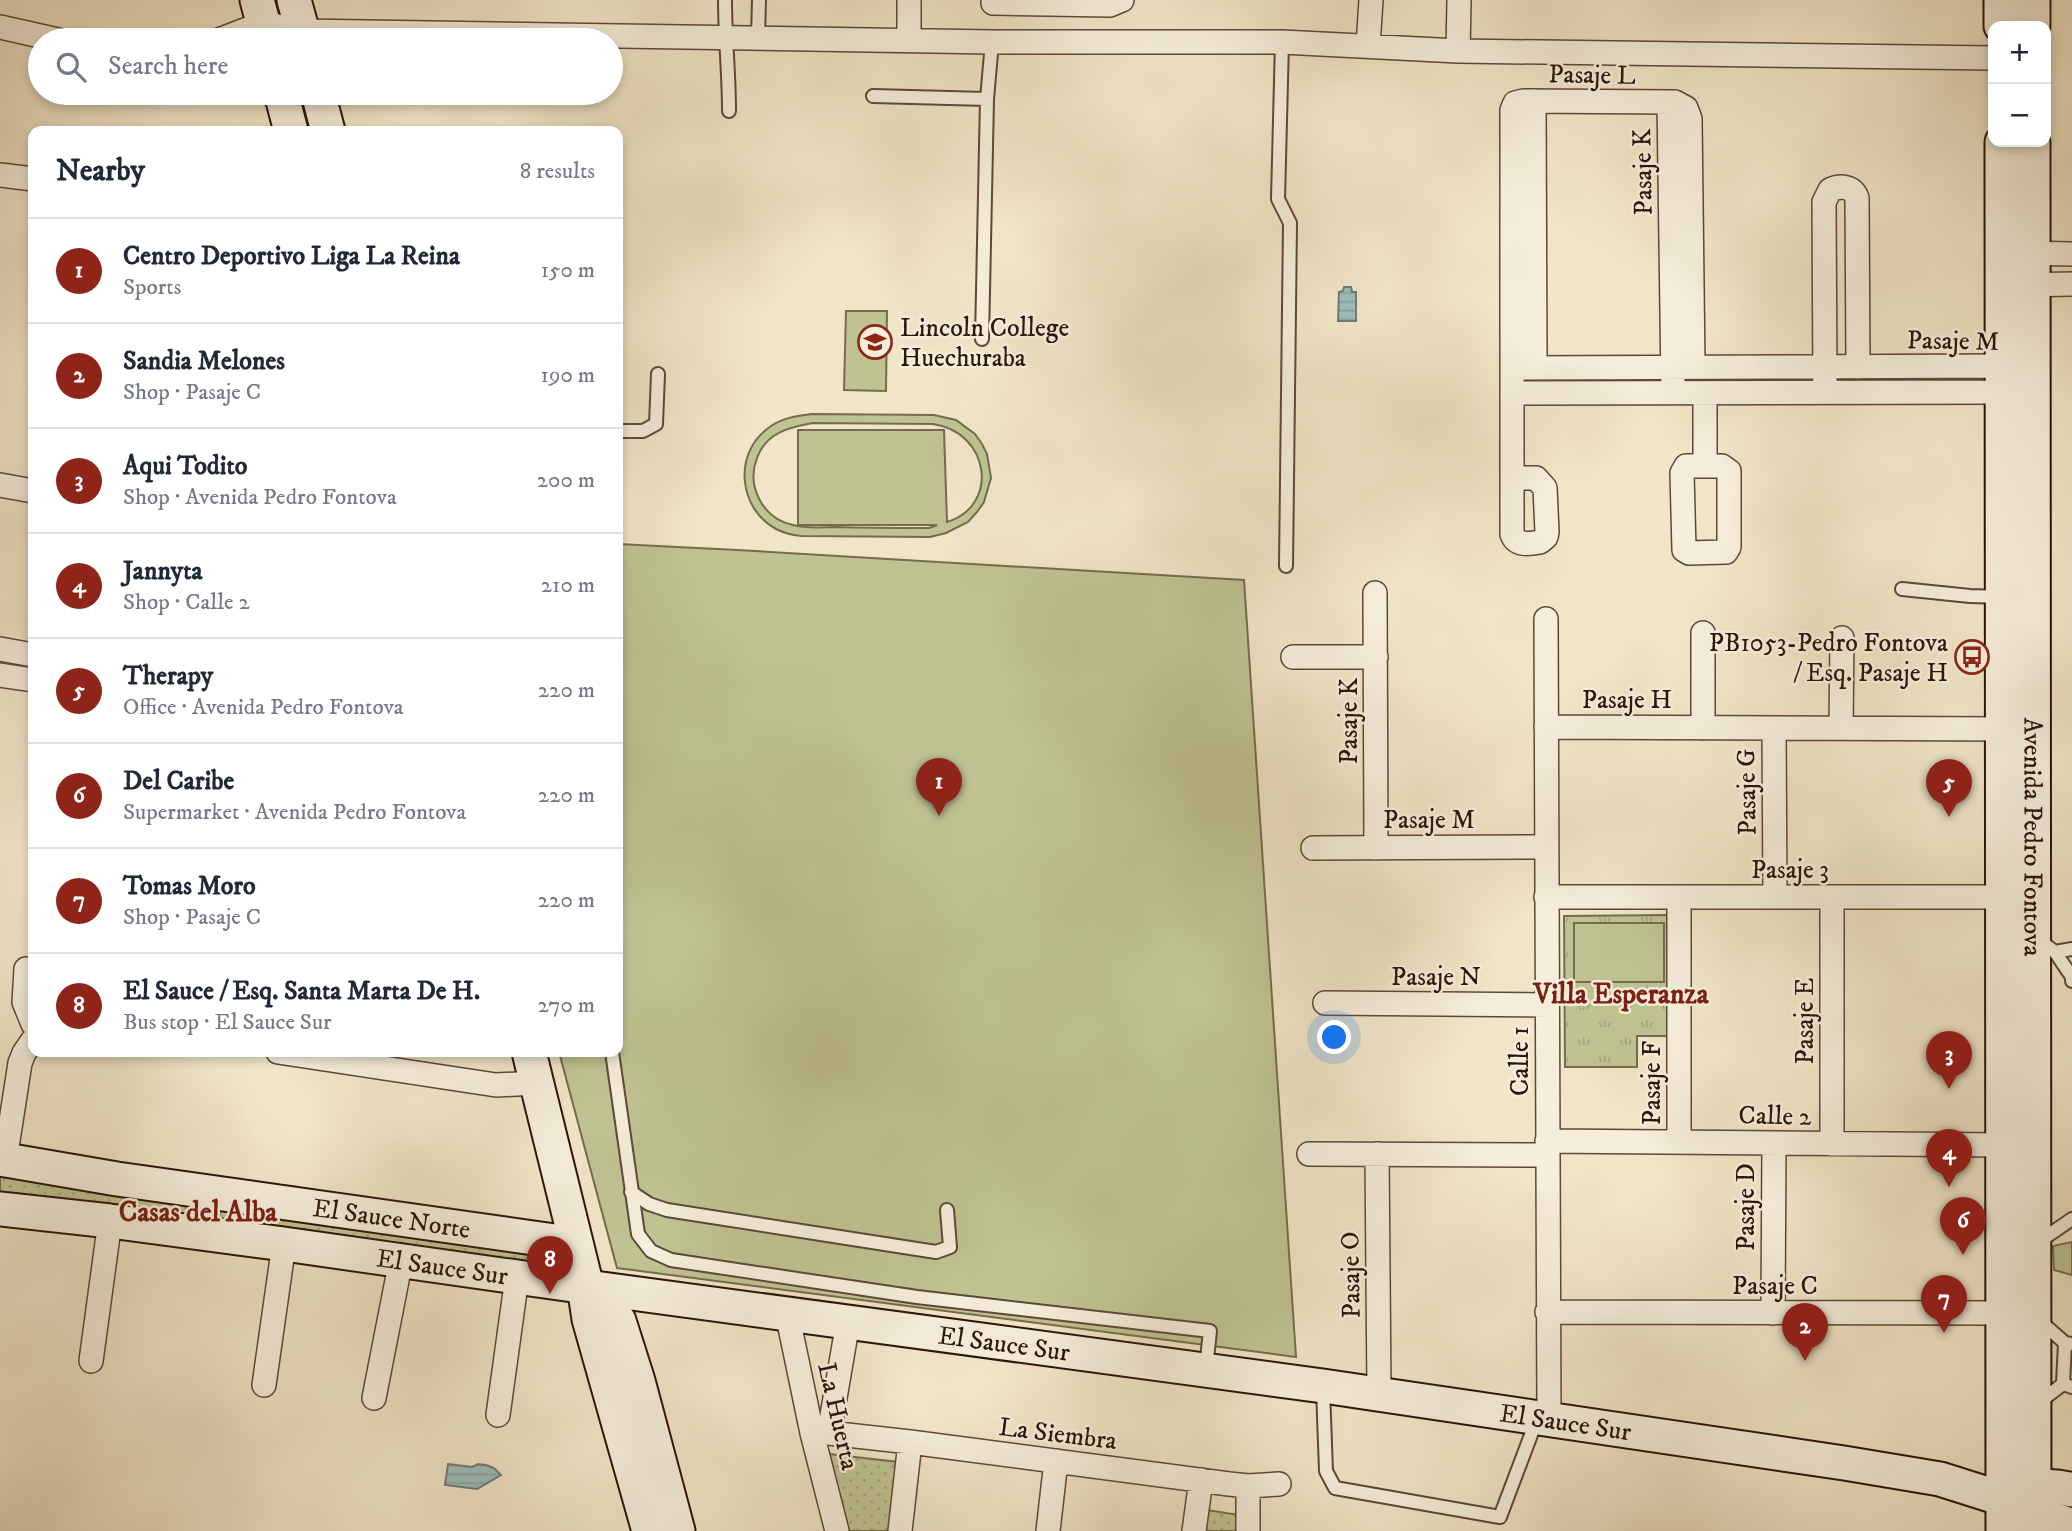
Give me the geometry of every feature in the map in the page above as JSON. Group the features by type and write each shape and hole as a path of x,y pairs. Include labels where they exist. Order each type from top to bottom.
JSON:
{"street":[{"path":"909,0 909,40"},
{"path":"992,41 993,1 1110,5 1122,0"},
{"path":"1368,46 1371,0"},
{"path":"1458,51 1459,0"},
{"path":"2001,0 2001,21"},
{"path":"2033,0 2033,21"},
{"path":"247,28 263,21 430,28"},
{"path":"0,27 28,33"},
{"path":"623,34 909,40 1282,42 1458,51 1988,58"},
{"name":"Pasaje L","path":"1523,368 1525,102 1669,102"},
{"name":"Pasaje K","path":"1669,102 1683,367 1673,393"},
{"path":"284,105 290,126"},
{"path":"321,105 327,126"},
{"name":"Avenida Pedro Fontova","path":"2003,147 2034,379 2018,897 2003,1145 2018,1314 2034,1406 2034,1510"},
{"name":"Avenida Pedro Fontova","path":"2003,1515 2018,1314 2034,1245 2045,944 2018,897 2003,729 2003,379 2033,147"},
{"path":"0,175 28,178"},
{"path":"1825,392 1824,202 1829,190 1843,187 1855,192 1857,203 1858,367"},
{"path":"2018,269 2072,254"},
{"path":"2018,269 2072,285"},
{"name":"Pasaje M","path":"1523,368 1858,367 2003,379"},
{"path":"1512,478 1512,393 1523,368"},
{"name":"Pasaje M","path":"1512,393 1825,392 2034,379"},
{"path":"1705,393 1705,466"},
{"path":"0,485 28,490"},
{"name":"Pasaje K","path":"1375,593 1376,848"},
{"name":"Calle 1","path":"1543,1419 1547,1312 1546,619"},
{"path":"1703,633 1703,728"},
{"path":"1841,728 1842,638"},
{"path":"0,649 28,654"},
{"path":"1293,657 1376,657"},
{"path":"0,675 28,679"},
{"name":"Pasaje H","path":"1546,727 2003,729"},
{"name":"Pasaje G","path":"1774,728 1775,897"},
{"name":"Pasaje M","path":"1313,848 1546,847"},
{"name":"Pasaje 3","path":"1546,897 2018,897"},
{"name":"Pasaje F","path":"1679,897 1679,1142"},
{"name":"Pasaje E","path":"1832,897 1832,1144"},
{"path":"26,969 24,1002 28,1012"},
{"name":"Pasaje N","path":"1325,1003 1547,1005"},
{"path":"3,1160 20,1063 28,1047"},
{"path":"343,1057 408,1062 496,1084 533,1068 587,1287 589,1319 649,1531"},
{"name":"Calle 2","path":"1547,1148 1679,1142 2003,1145"},
{"name":"Pasaje D","path":"1773,1313 1774,1143"},
{"path":"1309,1154 1547,1148"},
{"name":"Pasaje O","path":"1377,1154 1379,1394"},
{"name":"El Sauce Norte","path":"3,1160 117,1179 576,1244"},
{"path":"91,1361 110,1221 121,1202 117,1179"},
{"name":"El Sauce Sur","path":"0,1209 284,1244 1322,1386 1903,1472 1940,1479 2003,1515 2034,1510 2072,1526"},
{"path":"264,1385 284,1244"},
{"path":"374,1398 401,1260"},
{"path":"498,1415 517,1277"},
{"path":"587,1287 607,1303 619,1321 678,1531"},
{"name":"Pasaje C","path":"1547,1312 2018,1314"},
{"name":"La Huerta","path":"788,1314 821,1433 837,1531"},
{"path":"821,1433 848,1322"},
{"name":"La Siembra","path":"821,1433 911,1442 1248,1486 1279,1483"},
{"path":"900,1531 911,1442"},
{"path":"1048,1531 1056,1461"},
{"path":"1194,1531 1201,1480"},
{"path":"2034,1510 2050,1485 2072,1490"},
{"path":"1248,1486 1248,1531"}],"lane":[{"path":"725,0 724,37 729,71 729,111"},
{"path":"758,37 759,0"},
{"path":"982,339 987,99 992,41"},
{"path":"1282,42 1278,200 1290,223 1286,566"},
{"path":"873,96 987,99"},
{"path":"623,431 643,431 656,424 658,374"},
{"path":"1902,589 2003,597"},
{"path":"2045,944 2072,949"},
{"path":"2045,944 2072,977 2072,981"},
{"path":"613,1057 638,1234 651,1251 671,1260 917,1297 1210,1331 1206,1370"},
{"path":"631,1192 649,1204 667,1210 936,1252 950,1247 947,1210"},
{"path":"2034,1245 2072,1219"},
{"path":"2018,1314 2068,1344 2068,1385 2034,1406"},
{"path":"1322,1386 1326,1471 1335,1488 1500,1517 1543,1419"}],"green space":[{"path":"846,311 887,311 886,391 844,390"},
{"path":"812,414 934,415 956,420 975,434 987,454 991,478 984,502 968,522 946,533 930,537 801,536 776,529 754,509 748,495 745,467 749,453 756,440 772,425","holes":["813,423 933,424 952,430 967,440 976,454 981,470 981,486 975,501 964,514 947,522 944,430 798,430 798,525 937,525 929,528 798,526 782,522 773,516 760,500 754,479 757,458 772,437 787,429"]},
{"path":"623,544 1244,580 1296,1357 617,1268 560,1057 623,1057"},
{"path":"1668,915 1669,1036 1637,1036 1637,1067 1565,1067 1564,916"},
{"path":"1574,923 1664,923 1664,982 1574,982"},
{"path":"0,1164 548,1245 559,1286 0,1203"},
{"path":"2072,1242 2072,1275 2054,1270 2053,1246"},
{"path":"829,1454 898,1462 890,1531 849,1531"},
{"path":"1207,1510 1239,1515 1240,1531 1204,1531"}],"water":[{"path":"1344,287 1351,287 1352,292 1356,292 1356,321 1338,321 1339,292 1343,291"},
{"path":"448,1464 472,1467 478,1464 486,1465 501,1475 477,1489 445,1485"}],"place":[{"name":"Lincoln College Huechuraba","path":"875,342"},
{"name":"PB1053-Pedro Fontova / Esq. Pasaje H","path":"1972,657"},
{"name":"Centro Deportivo Liga La Reina","path":"939,816"},
{"name":"Therapy","path":"1949,817"},
{"name":"Aqui Todito","path":"1949,1089"},
{"name":"Jannyta","path":"1949,1187"},
{"name":"Del Caribe","path":"1963,1255"},
{"name":"El Sauce / Esq. Santa Marta De H.","path":"550,1294"},
{"name":"Tomas Moro","path":"1944,1333"},
{"name":"Sandia Melones","path":"1805,1361"}],"district":[{"name":"Villa Esperanza","path":"1621,993"},
{"name":"Casas del Alba","path":"198,1211"}]}
